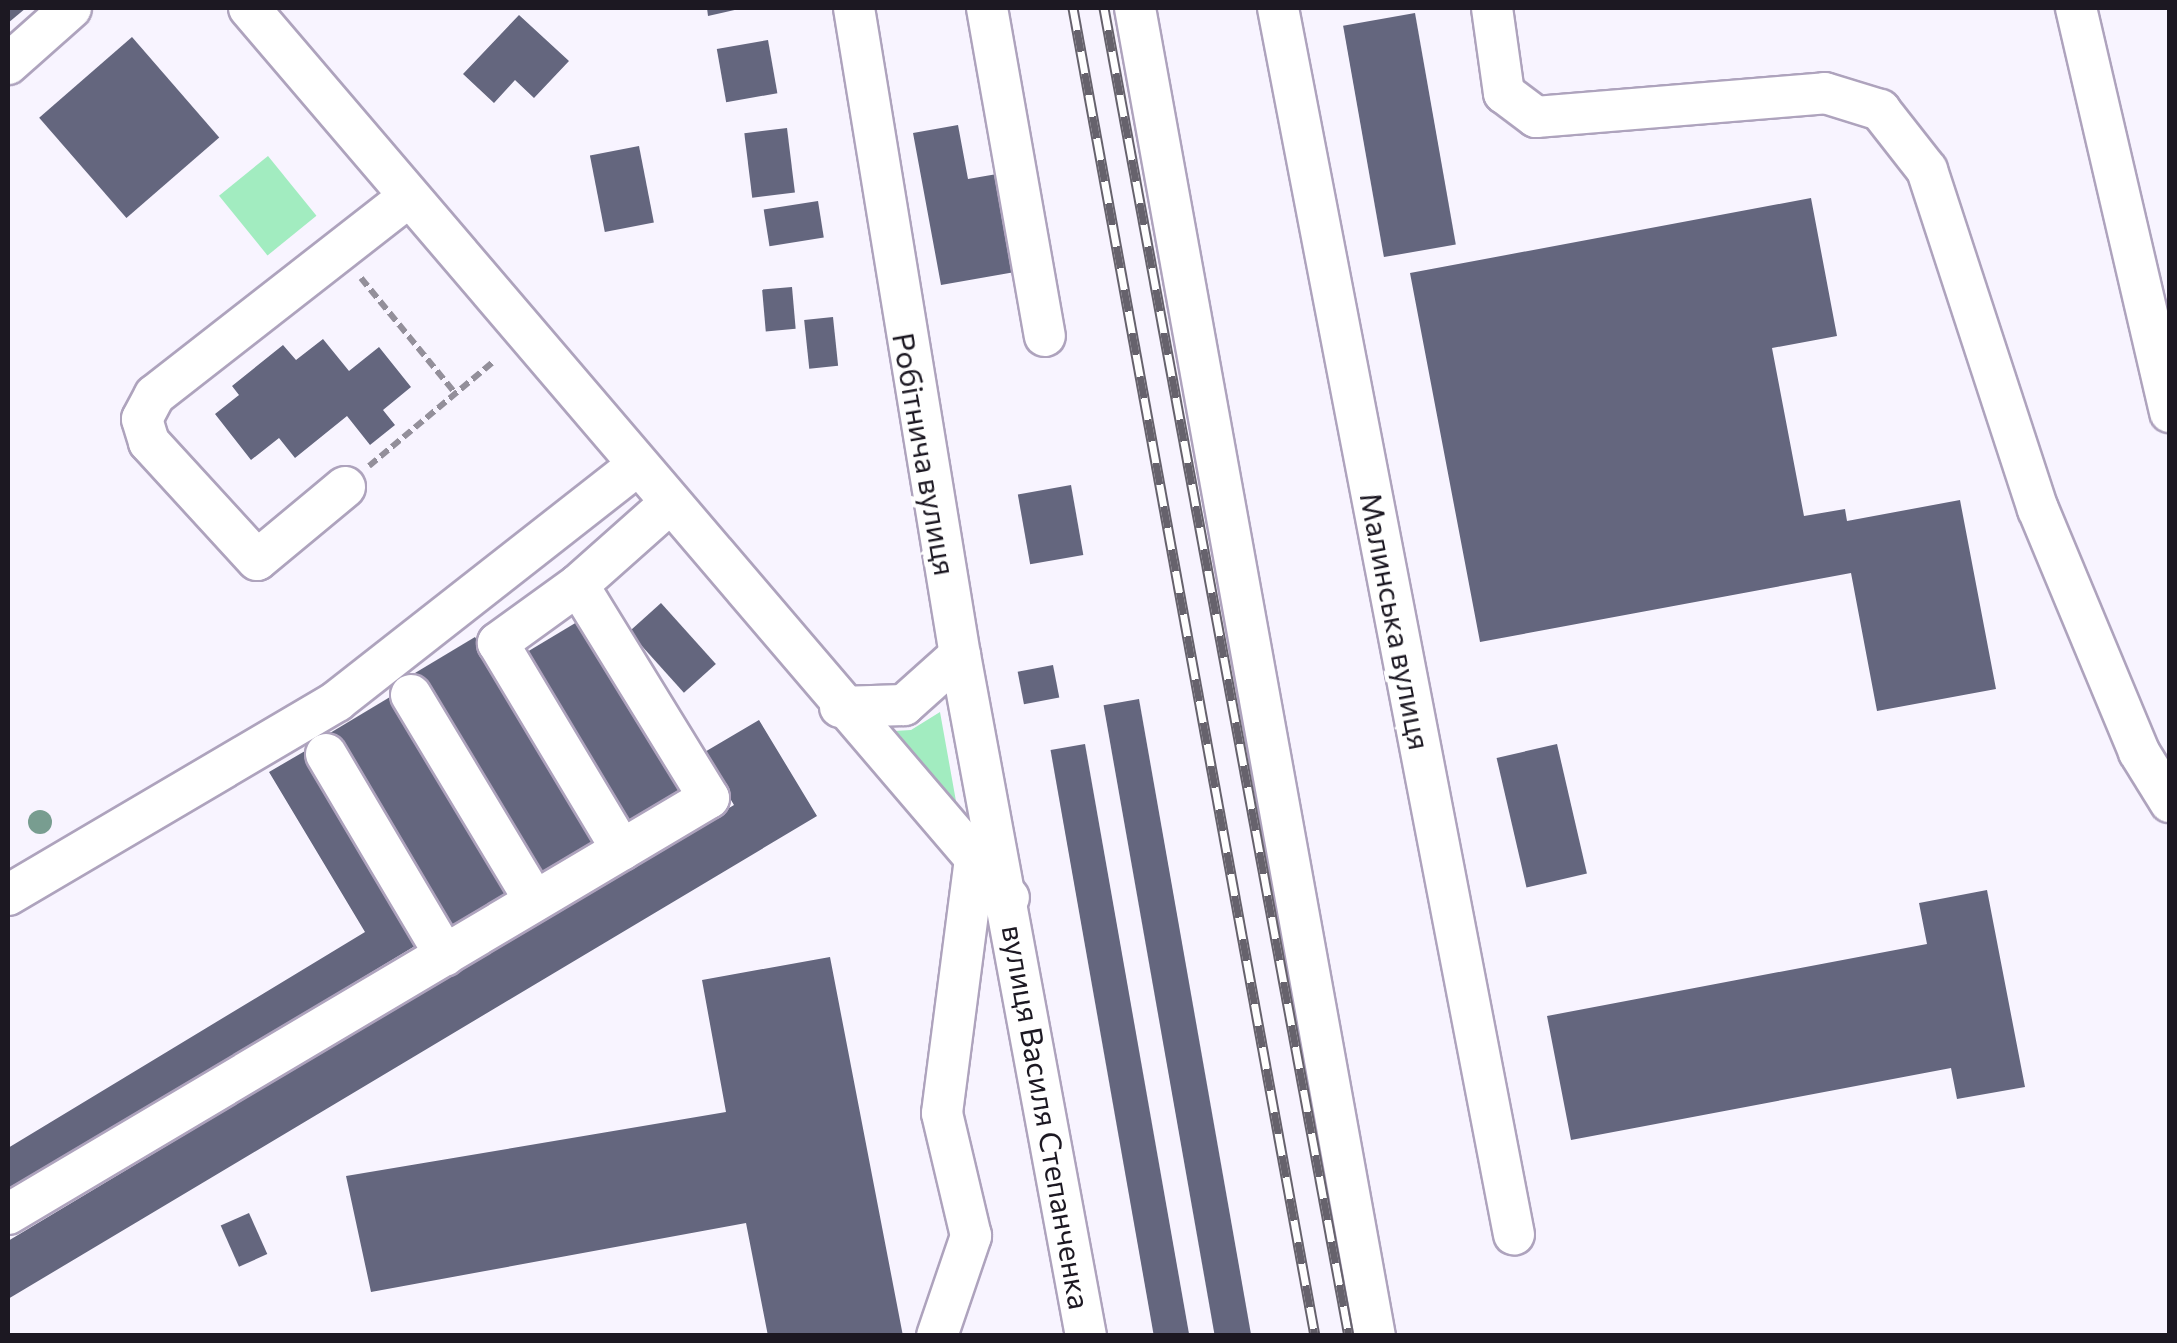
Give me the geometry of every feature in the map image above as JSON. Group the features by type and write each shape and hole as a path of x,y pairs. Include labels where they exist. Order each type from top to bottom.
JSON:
{"street":[{"path":"8,64 71,8"},
{"path":"250,8 635,467 1009,898"},
{"name":"Робітнича вулиця","path":"854,8 960,656 1009,898"},
{"path":"988,8 1046,336"},
{"path":"1135,8 1374,1336"},
{"name":"Малинська вулиця","path":"1278,8 1514,1236"},
{"path":"1492,8 1504,93 1536,117 1825,93 1880,110 1927,170 2038,509 2139,752 2170,802"},
{"path":"2076,8 2170,412"},
{"path":"345,487 257,560 149,442 142,419 155,395 406,198"},
{"path":"8,895 338,701 635,467"},
{"path":"622,850 498,643 578,586 668,505"},
{"path":"8,1214 709,798 578,586"},
{"path":"840,706 904,704 960,656"},
{"path":"411,696 535,901"},
{"path":"326,754 445,955"},
{"path":"937,1336 971,1236 942,1113 975,860"},
{"name":"вулиця Василя Степанченка","path":"1009,898 1086,1336"}],"path":[{"path":"339,251 455,393"},
{"path":"345,487 492,362"}],"green space":[{"path":"268,156 316,216 267,255 219,196"},
{"path":"940,712 961,829 878,732 911,730"}],"building":[{"path":"8,8 26,8 8,23"},
{"path":"707,8 738,8 739,9 708,16"},
{"path":"1415,13 1456,244 1384,257 1343,26"},
{"path":"519,15 569,61 534,98 515,80 494,103 463,74"},
{"path":"132,37 219,137 126,218 39,118"},
{"path":"768,40 777,93 726,102 717,49"},
{"path":"958,125 968,179 997,174 1015,272 941,285 913,133"},
{"path":"787,128 795,193 752,198 744,133"},
{"path":"639,146 654,223 605,232 590,156"},
{"path":"1811,198 1837,336 1772,348 1804,516 1845,509 1847,521 1960,500 1996,689 1877,711 1851,573 1480,642 1410,273"},
{"path":"818,201 824,238 769,246 764,210"},
{"path":"792,287 796,329 766,331 762,290"},
{"path":"833,317 838,366 809,369 804,320"},
{"path":"323,339 349,371 379,347 411,387 383,410 395,425 370,445 347,416 295,458 279,438 251,460 215,414 239,395 232,386 283,345 296,360"},
{"path":"1071,485 1083,555 1030,564 1018,494"},
{"path":"661,603 716,664 684,693 629,632"},
{"path":"582,619 688,795 627,831 521,656"},
{"path":"475,637 601,846 541,882 415,673"},
{"path":"1053,665 1059,697 1024,704 1018,672"},
{"path":"390,697 512,900 452,936 330,733"},
{"path":"1139,699 1251,1336 1215,1336 1104,705"},
{"path":"759,720 817,816 8,1299 8,1241 734,805 703,753"},
{"path":"1085,744 1189,1336 1154,1336 1051,750"},
{"path":"1557,744 1587,874 1527,888 1497,758"},
{"path":"305,751 420,943 8,1192 8,1148 365,932 269,772"},
{"path":"1987,890 2025,1087 1957,1099 1951,1068 1571,1140 1547,1016 1927,944 1919,903"},
{"path":"830,957 903,1336 768,1336 746,1223 371,1292 346,1176 726,1112 702,980"},
{"path":"249,1213 267,1254 239,1267 221,1226"}],"railway":[{"path":"1073,8 1315,1336"},
{"path":"1104,8 1349,1336"}]}
